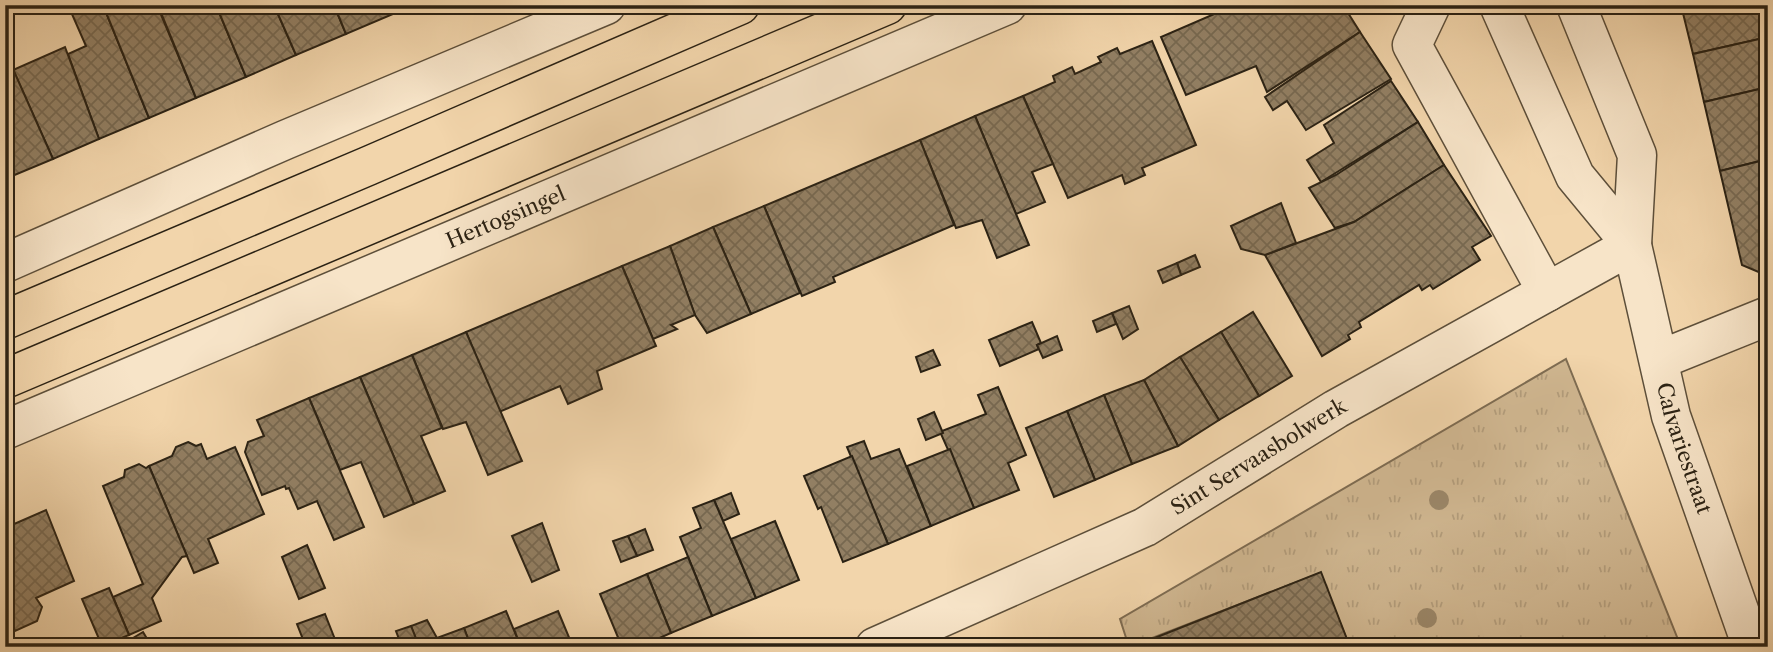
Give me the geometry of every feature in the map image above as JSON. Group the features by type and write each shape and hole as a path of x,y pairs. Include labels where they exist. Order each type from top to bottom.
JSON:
{"main road":[{"path":"5,320 740,5"},
{"path":"5,379 887,5"}],"street":[{"path":"5,263 285,140 606,5"},
{"name":"Hertogsingel","path":"5,430 1007,5"},
{"path":"1431,5 1412,45 1547,292"},
{"name":"Calvariestraat","path":"1499,5 1574,176 1632,245"},
{"name":"Calvariestraat","path":"1576,5 1637,155 1632,245 1671,416 1752,647"},
{"name":"Sint Servaasbolwerk","path":"875,647 1145,527 1336,409 1632,245"},
{"path":"1659,360 1768,316"}],"path":[{"path":"1691,638 1694,647"}],"green space":[{"path":"1566,359 1681,647 1350,647 1320,573 1129,647 1120,619"}],"building":[{"path":"68,5 103,5 149,118 99,139 68,54 86,46"},
{"path":"103,5 129,5 131,10 143,5 157,5 196,98 149,118"},
{"path":"165,5 216,5 246,77 196,98 159,8"},
{"path":"216,5 274,5 296,55 246,77"},
{"path":"274,5 334,5 346,34 296,55"},
{"path":"334,5 389,5 393,14 346,34"},
{"path":"1235,5 1343,5 1360,32 1267,92 1256,66 1186,95 1161,37"},
{"path":"1681,5 1768,5 1768,37 1693,54"},
{"path":"1360,32 1391,79 1306,130 1287,101 1273,110 1265,97"},
{"path":"1768,37 1768,87 1704,102 1693,54"},
{"path":"1152,41 1196,145 1142,168 1145,175 1125,184 1122,175 1068,198 1023,96 1055,82 1053,76 1072,67 1075,74 1101,62 1098,57 1117,48 1120,54"},
{"path":"65,47 99,139 53,159 13,70"},
{"path":"13,69 53,159 5,179 5,72"},
{"path":"1391,81 1418,122 1321,182 1307,160 1334,143 1324,125"},
{"path":"1768,87 1768,159 1720,171 1704,102"},
{"path":"1023,96 1053,164 1032,172 1045,202 1016,214 975,116"},
{"path":"975,116 1029,245 997,258 982,220 956,228 920,140"},
{"path":"1418,122 1444,165 1354,222 1335,228 1309,188 1336,175"},
{"path":"920,140 954,225 833,277 835,282 802,296 764,206"},
{"path":"1768,159 1768,276 1742,265 1720,171"},
{"path":"1444,165 1491,236 1472,247 1480,260 1433,289 1430,285 1422,290 1419,285 1359,322 1361,327 1348,335 1350,339 1322,356 1265,255 1354,222"},
{"path":"1281,203 1296,243 1265,255 1241,249 1231,226"},
{"path":"764,206 800,293 751,314 713,227"},
{"path":"713,227 751,314 707,333 695,315 670,246"},
{"path":"670,246 695,315 671,325 677,329 653,339 622,266"},
{"path":"1195,255 1200,267 1181,275 1177,263"},
{"path":"1177,263 1181,275 1163,283 1158,271"},
{"path":"622,266 656,346 597,371 602,389 568,404 560,386 499,412 466,332"},
{"path":"1129,306 1138,329 1123,339 1112,313"},
{"path":"1253,312 1292,376 1259,396 1221,332"},
{"path":"1112,313 1116,324 1097,332 1093,321"},
{"path":"1032,322 1041,343 1037,345 1039,349 1000,366 989,340"},
{"path":"466,332 522,461 488,475 466,422 443,429 412,355"},
{"path":"1221,332 1259,396 1219,420 1180,357"},
{"path":"1057,336 1062,350 1043,358 1037,345"},
{"path":"933,350 940,365 921,372 916,357"},
{"path":"412,355 442,428 421,436 445,491 414,504 360,377"},
{"path":"1180,357 1219,420 1178,446 1144,380"},
{"path":"360,377 414,504 384,517 361,462 340,470 309,398"},
{"path":"1144,380 1178,446 1132,464 1104,395"},
{"path":"998,387 1026,455 1008,463 1019,490 974,508 941,434 942,431 986,414 978,395"},
{"path":"1104,395 1132,464 1095,480 1067,411"},
{"path":"309,398 364,527 334,540 317,501 298,509 289,488 286,489 285,486 262,495 245,452 248,442 264,436 257,420"},
{"path":"1067,411 1095,480 1054,497 1026,428"},
{"path":"934,412 943,433 926,440 918,419"},
{"path":"864,441 871,459 899,449 931,526 888,544 847,447"},
{"path":"188,442 196,446 201,444 207,459 235,447 264,514 208,539 218,563 194,573 149,466 172,456 176,447"},
{"path":"950,449 974,508 931,526 907,466"},
{"path":"852,456 888,544 843,562 821,507 818,509 804,476"},
{"path":"139,464 146,468 149,466 187,556 182,557 152,598 161,621 129,635 113,597 143,584 103,486 124,477 125,470"},
{"path":"731,493 739,514 723,521 714,500"},
{"path":"714,500 756,598 712,616 680,537 701,528 693,508"},
{"path":"46,510 74,581 36,598 42,607 37,621 15,631 5,609 5,528"},
{"path":"775,521 799,580 756,598 731,539"},
{"path":"542,523 559,570 532,582 512,536"},
{"path":"645,529 653,550 637,556 628,536"},
{"path":"628,536 637,556 621,562 613,541"},
{"path":"307,545 325,588 299,599 282,557"},
{"path":"688,557 712,616 671,633 647,574"},
{"path":"1321,572 1350,647 1132,647"},
{"path":"647,574 671,633 639,647 622,647 600,594"},
{"path":"109,588 129,635 102,646 82,599"},
{"path":"506,611 521,647 471,647 464,628"},
{"path":"558,611 573,647 521,647 514,629"},
{"path":"325,614 338,647 306,647 297,624"},
{"path":"427,620 437,638 464,628 471,647 419,647 411,626"},
{"path":"411,626 419,646 402,647 396,631"},
{"path":"143,632 152,647 125,647 123,644"}]}
